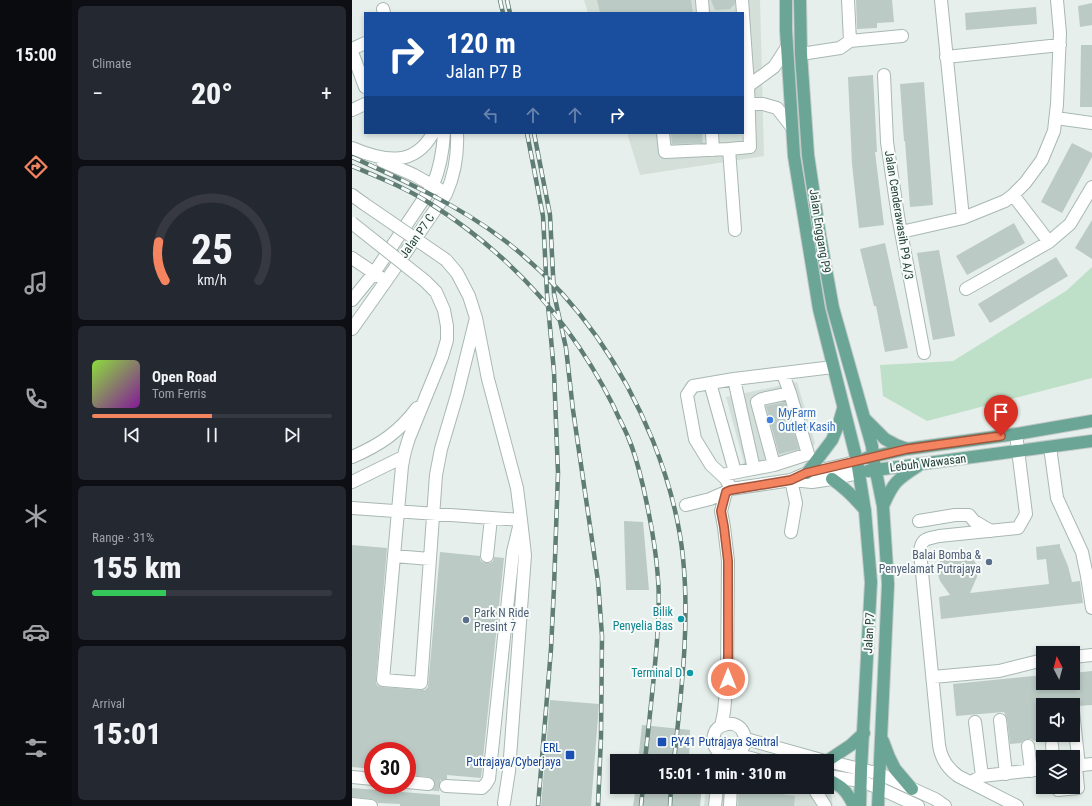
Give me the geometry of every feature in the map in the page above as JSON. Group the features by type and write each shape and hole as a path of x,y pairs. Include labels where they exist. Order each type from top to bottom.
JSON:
{"main road":[{"name":"Jalan Enggang P9","path":"786,0 786,30 794,156 819,309 843,407"},
{"name":"Jalan Enggang P9","path":"800,0 801,54 808,155 820,236 833,308 865,419 876,469"},
{"path":"806,473 832,440 839,424 843,407"},
{"name":"Jalan P7","path":"843,407 859,473 865,511 871,582 860,806"},
{"path":"865,419 885,439 907,449"},
{"name":"Lebuh Wawasan","path":"857,461 907,449 1016,434 1092,420"},
{"name":"Lebuh Wawasan","path":"859,473 876,469 1092,441"},
{"path":"883,506 892,487 899,479 920,464"},
{"name":"Jalan P7","path":"876,469 883,506 888,584 878,806"},
{"path":"832,479 846,489 865,511"},
{"path":"834,756 851,745 864,732"},
{"path":"881,734 895,769 912,789"},
{"path":"834,782 841,786 849,796 854,806"}],"street":[{"path":"702,0 703,12"},
{"path":"742,0 743,12"},
{"path":"848,0 850,41"},
{"path":"941,0 963,218"},
{"path":"901,232 963,218 1005,201 1025,183 1042,160 1054,131 1056,118 1060,45 1057,0"},
{"path":"663,134 665,152 750,147 744,28"},
{"path":"801,54 840,48 850,41 902,36"},
{"path":"352,49 364,43"},
{"path":"946,57 1060,45"},
{"path":"748,86 774,67 787,47"},
{"path":"352,52 361,83"},
{"name":"Jalan Cenderawasih P9 A/3","path":"884,75 887,142 901,232 924,353"},
{"path":"352,110 364,104"},
{"path":"748,104 763,104 777,108 791,126"},
{"path":"1056,118 1092,123"},
{"path":"352,148 377,157 391,159 402,158 421,148 430,139 432,134"},
{"name":"Jalan P7 C","path":"352,300 374,273 433,185 441,161 444,146 444,134"},
{"name":"Jalan P7 C","path":"352,329 446,194 452,181 456,166 458,146 457,134"},
{"path":"712,134 713,150"},
{"path":"729,149 735,230"},
{"path":"365,153 414,175 446,194"},
{"path":"966,289 1049,242 1070,224 1092,188"},
{"path":"1013,195 1049,242"},
{"path":"352,196 446,260 457,273 476,318 488,379 517,488 525,555 509,771 504,803"},
{"path":"352,223 425,281 436,292 444,310 447,326 447,340 442,357 409,438 402,466 384,680 421,683 436,475 441,449 476,318"},
{"path":"352,258 386,282"},
{"path":"721,726 728,679 728,561 721,511 728,491 726,479 711,465 696,440 687,395 693,386 734,379 833,367"},
{"path":"722,475 774,465 808,454 783,374"},
{"path":"734,379 746,438 754,468"},
{"path":"352,457 382,442 409,419 419,405 432,381"},
{"path":"710,383 735,472"},
{"path":"774,465 757,402 762,399 790,393"},
{"path":"746,438 765,434"},
{"path":"1016,434 1026,514 1018,528 938,536 922,542 920,552 939,745 942,759 954,773 976,779 1017,806"},
{"path":"1050,447 1057,498 1082,552 1092,608"},
{"path":"352,482 404,457"},
{"path":"686,505 710,499 728,491 791,480 806,473 857,461"},
{"path":"791,480 812,482 859,473"},
{"path":"352,508 521,520"},
{"path":"919,521 955,515 969,515 974,521 991,530"},
{"path":"488,556 492,518"},
{"path":"446,786 482,788 489,778 513,552 521,520"},
{"path":"394,556 430,559"},
{"path":"506,615 517,652"},
{"path":"1080,656 1092,655"},
{"path":"932,678 999,671 1036,662"},
{"path":"1000,720 1006,774"},
{"path":"975,722 976,779"},
{"path":"718,754 715,748 713,737 721,726 727,724 734,724 740,727 744,732 746,739 744,747 738,754"},
{"path":"746,739 801,754"},
{"path":"1028,746 1031,771"},
{"path":"834,764 861,775 879,788 918,806"},
{"path":"1080,766 1092,764"},
{"path":"976,779 1036,770"},
{"path":"834,776 880,774 935,798 944,806"},
{"path":"352,777 364,778"},
{"path":"416,783 428,784"},
{"path":"715,806 716,794"},
{"path":"730,806 731,794"},
{"path":"817,794 825,806"},
{"path":"352,804 371,806"}],"shaded area":[{"path":"584,0 760,0 764,156 640,175 627,134 744,134 744,12 588,12"},
{"name":"MyFarm Outlet Kasih","path":"797,382 815,443 809,459 747,474 726,397"},
{"path":"705,794 831,794 833,806 704,806"}],"green space":[{"path":"1092,267 1092,378 927,421 883,396 880,365 953,361 1066,291"}],"building":[{"path":"597,0 691,0 693,12 600,12"},
{"path":"711,0 735,0 735,4 730,9 715,10"},
{"path":"856,0 892,0 894,22 877,23 877,28 857,29"},
{"path":"1092,3 1092,25 1080,27 1078,6"},
{"path":"1036,7 1037,24 966,30 965,13"},
{"path":"1081,45 1092,45 1092,107 1080,107"},
{"path":"873,75 877,152 875,152 884,225 859,228 852,164 848,77"},
{"path":"924,82 933,205 910,207 900,84"},
{"path":"671,134 702,134 703,143 672,144"},
{"path":"1072,143 1092,153 1092,157 1062,213 1041,202"},
{"path":"1092,220 1092,259 1075,248"},
{"path":"1014,223 1025,243 967,275 956,256"},
{"path":"885,243 908,348 885,352 876,306 874,306 860,249"},
{"path":"939,250 955,336 933,340 917,253"},
{"path":"1056,257 1068,276 990,323 978,304"},
{"path":"785,402 799,449 779,454 766,406"},
{"path":"624,521 643,522 649,590 626,590"},
{"path":"1060,544 1072,582 1080,581 1083,603 941,619 939,597 950,595 940,581 937,571 940,561 948,554 953,552 963,552 975,562 977,567 977,577 970,593 1049,584 1046,559 1037,560 1036,547"},
{"name":"Park N Ride Presint 7","path":"352,545 387,548 376,679 378,686 382,687 425,690 428,687 440,552 480,556 482,562 487,563 493,561 494,557 504,558 481,778 447,775 447,779 442,780 416,776 416,742 364,742 364,768 352,767"},
{"path":"1092,671 1092,705 1080,706 1080,698 1036,698 1036,741 1028,739 1021,743 1010,744 1007,719 1004,712 956,716 953,684 1036,676 1036,690 1080,690 1080,672"},
{"name":"ERL Putrajaya/Cyberjaya","path":"550,700 599,704 591,806 541,806"},
{"name":"PY41 Putrajaya Sentral","path":"642,725 690,730 689,754 639,754"},
{"path":"352,788 364,789 364,794 416,793 440,795 440,806 400,806 400,804 378,803 372,799 352,797"},
{"path":"635,794 701,794 700,806 633,806"},
{"path":"739,794 781,794 795,796 794,806 738,806"}],"tunnel":[{"path":"428,784 446,786"}],"railway":[{"path":"500,0 503,12"},
{"path":"507,0 510,12"},
{"path":"527,134 543,216 547,294 554,372 558,473 551,649 538,806"},
{"path":"534,134 550,215 554,294 566,348 573,410 598,581 602,636 601,737 598,806"},
{"path":"352,157 431,194 450,205 486,227 529,260 573,306 592,330 610,356 626,384 653,441 663,470 676,513 683,558 686,609 684,660 675,754"},
{"path":"352,166 402,188 431,204 487,245 513,268 558,319 579,347 614,407 635,455 643,486 654,544 659,587 657,641 646,754"},
{"path":"641,806 642,794"},
{"path":"670,806 671,794"}],"place":[{"name":"MyFarm Outlet Kasih","path":"770,420"},
{"name":"Balai Bomba & Penyelamat Putrajaya","path":"989,562"},
{"name":"Bilik Penyelia Bas","path":"681,619"},
{"name":"Park N Ride Presint 7","path":"466,620"},
{"name":"Terminal D","path":"690,673"},
{"name":"PY41 Putrajaya Sentral","path":"662,742"},
{"name":"ERL Putrajaya/Cyberjaya","path":"570,755"}],"route":[{"path":"728,679 728,561 721,511 726,492 791,480 806,473 907,449 1001,436"}]}
